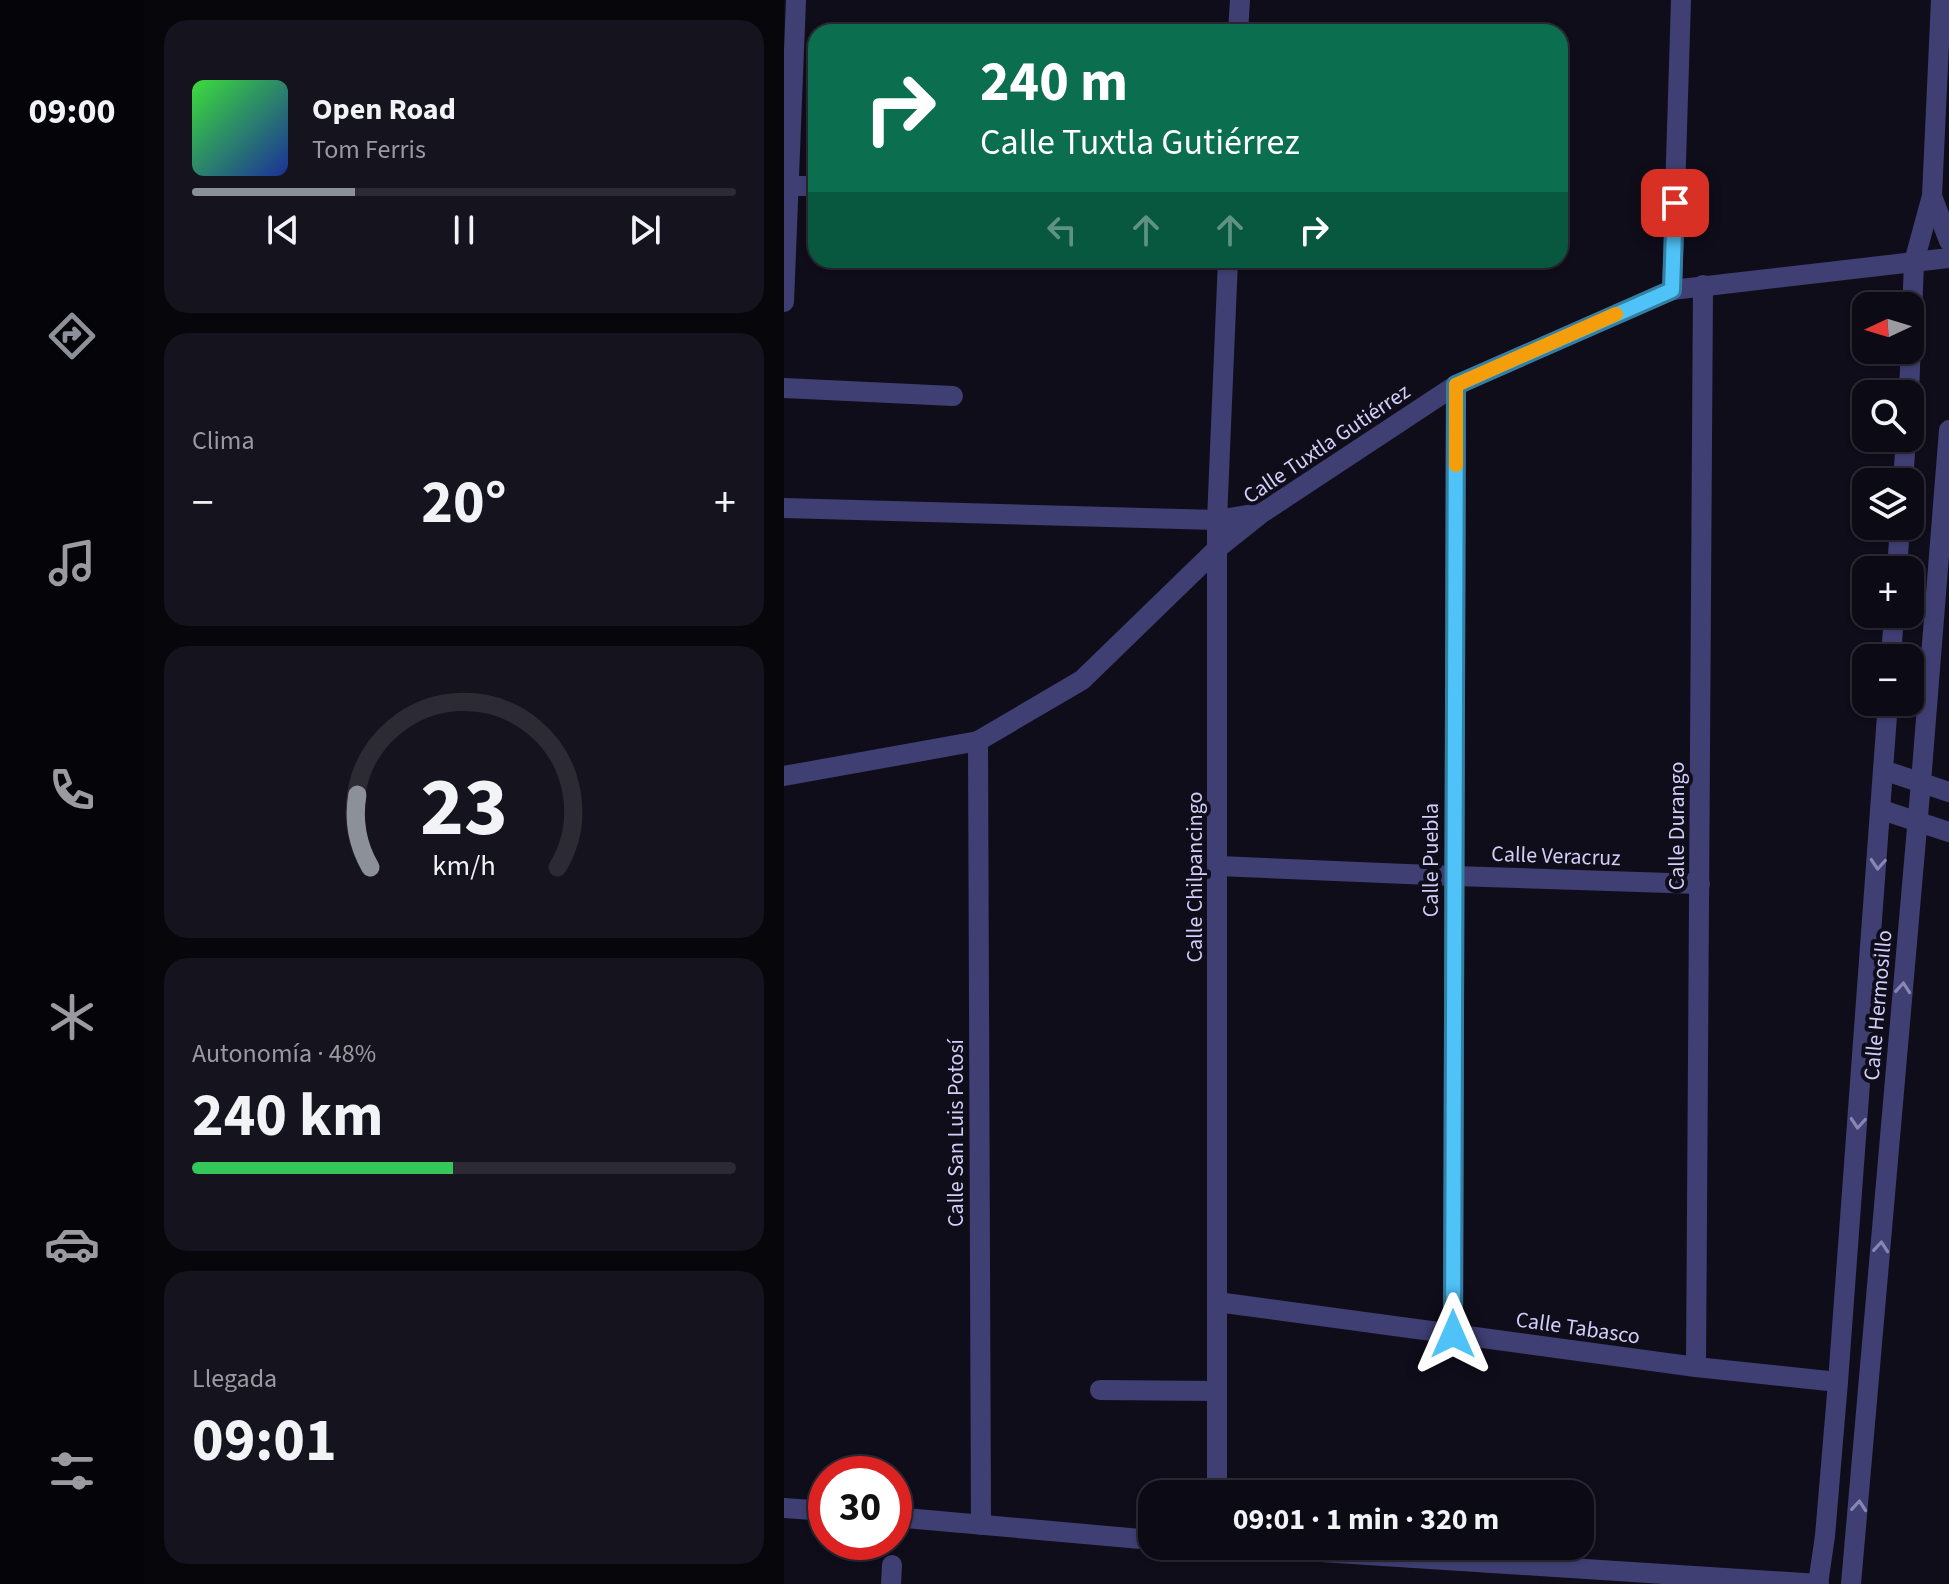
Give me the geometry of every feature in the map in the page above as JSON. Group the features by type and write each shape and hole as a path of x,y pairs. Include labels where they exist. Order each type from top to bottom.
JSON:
{"street":[{"path":"784,302 786,186 796,0"},
{"path":"1238,24 1240,0"},
{"path":"1672,290 1681,0"},
{"path":"1910,380 1914,262 1932,196 1941,0"},
{"path":"786,186 808,186"},
{"path":"1932,196 1949,241"},
{"name":"Calle Tuxtla Gutiérrez","path":"784,776 978,741 1082,680 1218,548 1262,513 1456,385 1672,290 1949,258"},
{"name":"Calle Chilpancingo","path":"1217,1480 1217,520 1228,268"},
{"name":"Calle Durango","path":"1696,1367 1703,285"},
{"name":"Calle Puebla","path":"1453,1334 1456,385"},
{"path":"784,388 953,396"},
{"name":"Calle Hermosillo","path":"1851,1584 1949,430"},
{"path":"784,508 1217,520 1262,513"},
{"name":"Calle Hermosillo","path":"1819,1584 1838,1382 1887,716"},
{"name":"Calle San Luis Potosí","path":"978,741 981,1525"},
{"path":"1883,770 1949,792"},
{"path":"1882,810 1949,832"},
{"name":"Calle Veracruz","path":"1218,866 1700,884"},
{"name":"Calle Tabasco","path":"1217,1302 1696,1367 1838,1382"},
{"path":"1100,1390 1217,1391"},
{"path":"784,1508 808,1510"},
{"path":"912,1519 1138,1539"},
{"path":"1446,1560 1819,1584"}],"slow traffic":[{"path":"1456,465 1456,385 1616,314"}],"route":[{"path":"1453,1334 1456,385 1672,290 1675,203"}]}
